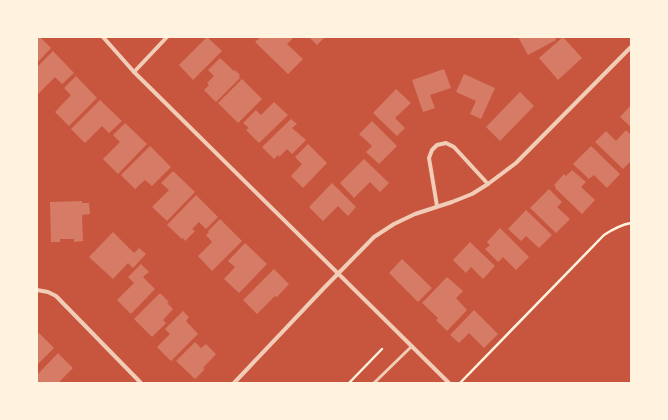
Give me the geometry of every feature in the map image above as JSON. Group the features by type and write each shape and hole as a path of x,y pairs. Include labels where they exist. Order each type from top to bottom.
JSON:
{"street":[{"path":"103,37 134,72 449,383"},
{"path":"134,72 167,37"},
{"path":"234,383 338,273 374,238 394,224 415,214 463,198 488,184 516,163 631,47"},
{"path":"437,206 430,158 432,150 437,146 446,143 454,147 488,184"},
{"path":"37,290 48,292 59,299 141,383"}],"lane":[{"path":"374,383 412,346"}],"path":[{"path":"460,383 604,235 617,227 631,223"},
{"path":"348,383 382,349"}],"building":[{"path":"37,37 40,37 51,48 37,63"},
{"path":"207,37 222,51 193,80 179,65"},
{"path":"261,37 293,38 287,44 303,59 288,74 255,42"},
{"path":"309,37 325,37 317,45"},
{"path":"518,37 555,37 556,40 528,55"},
{"path":"563,37 582,58 558,80 539,58"},
{"path":"53,51 74,73 62,84 55,77 38,94 37,67"},
{"path":"220,58 240,75 240,78 216,102 204,90 209,85 207,83 214,76 208,70"},
{"path":"444,69 451,88 430,95 435,108 423,112 412,80"},
{"path":"464,74 495,88 481,119 470,114 476,101 456,92"},
{"path":"76,76 97,98 69,126 55,112 71,95 64,88"},
{"path":"242,79 262,99 238,123 218,103"},
{"path":"396,89 411,103 395,118 405,128 397,136 373,113"},
{"path":"520,92 534,106 500,141 486,127"},
{"path":"100,100 122,121 109,133 102,126 85,143 71,129"},
{"path":"274,102 288,115 259,143 246,130 249,128 243,123 256,110 261,115"},
{"path":"631,105 631,127 620,117"},
{"path":"291,119 297,124 292,128 306,140 292,154 287,149 279,157 278,155 274,159 262,147"},
{"path":"372,121 397,146 379,164 366,152 372,146 359,134"},
{"path":"125,123 147,144 118,174 103,159 120,142 113,135"},
{"path":"626,130 631,135 631,161 623,169 595,142 606,131 616,141"},
{"path":"308,144 327,163 303,188 291,176 302,164 295,157"},
{"path":"150,146 171,167 152,186 145,180 135,189 121,175"},
{"path":"591,146 620,174 607,188 594,175 589,179 573,164"},
{"path":"364,159 389,183 380,192 370,182 354,198 340,183"},
{"path":"572,170 586,182 581,187 595,200 582,214 555,188 556,187 554,185 564,174 566,176"},
{"path":"173,171 195,192 167,221 152,207 169,190 161,183"},
{"path":"332,183 356,207 348,216 338,206 323,221 309,207"},
{"path":"549,189 562,202 557,207 570,219 556,233 530,208"},
{"path":"196,195 218,217 206,229 199,222 192,229 195,231 185,241 167,225"},
{"path":"82,201 82,203 89,203 90,214 82,215 83,241 74,242 74,239 60,239 60,242 51,242 50,202"},
{"path":"526,210 552,235 539,248 526,236 521,241 508,229"},
{"path":"220,219 242,241 212,271 198,256 212,242 206,235"},
{"path":"500,228 529,257 516,270 503,257 498,262 485,249 490,245 487,242"},
{"path":"113,232 134,253 139,248 146,254 133,268 128,263 113,279 89,257"},
{"path":"470,242 495,266 483,279 471,267 466,273 453,260"},
{"path":"245,243 267,264 239,293 224,279 235,267 228,261"},
{"path":"402,259 432,288 418,302 389,273"},
{"path":"141,264 149,272 143,277 155,289 131,314 117,300 134,283 128,277"},
{"path":"274,269 289,284 277,297 275,296 257,314 243,300"},
{"path":"447,277 463,291 456,298 467,310 447,331 436,320 438,318 422,303"},
{"path":"159,294 161,294 169,302 167,303 173,309 163,320 166,323 152,337 134,319"},
{"path":"474,310 498,334 484,348 469,333 459,343 450,335"},
{"path":"183,311 189,317 186,321 198,334 171,361 157,347 170,334 165,329"},
{"path":"39,333 54,348 37,365 37,335"},
{"path":"195,342 201,348 206,344 216,354 203,368 205,369 195,379 176,361"},
{"path":"58,353 73,368 60,381 62,383 37,383 37,375"}]}
